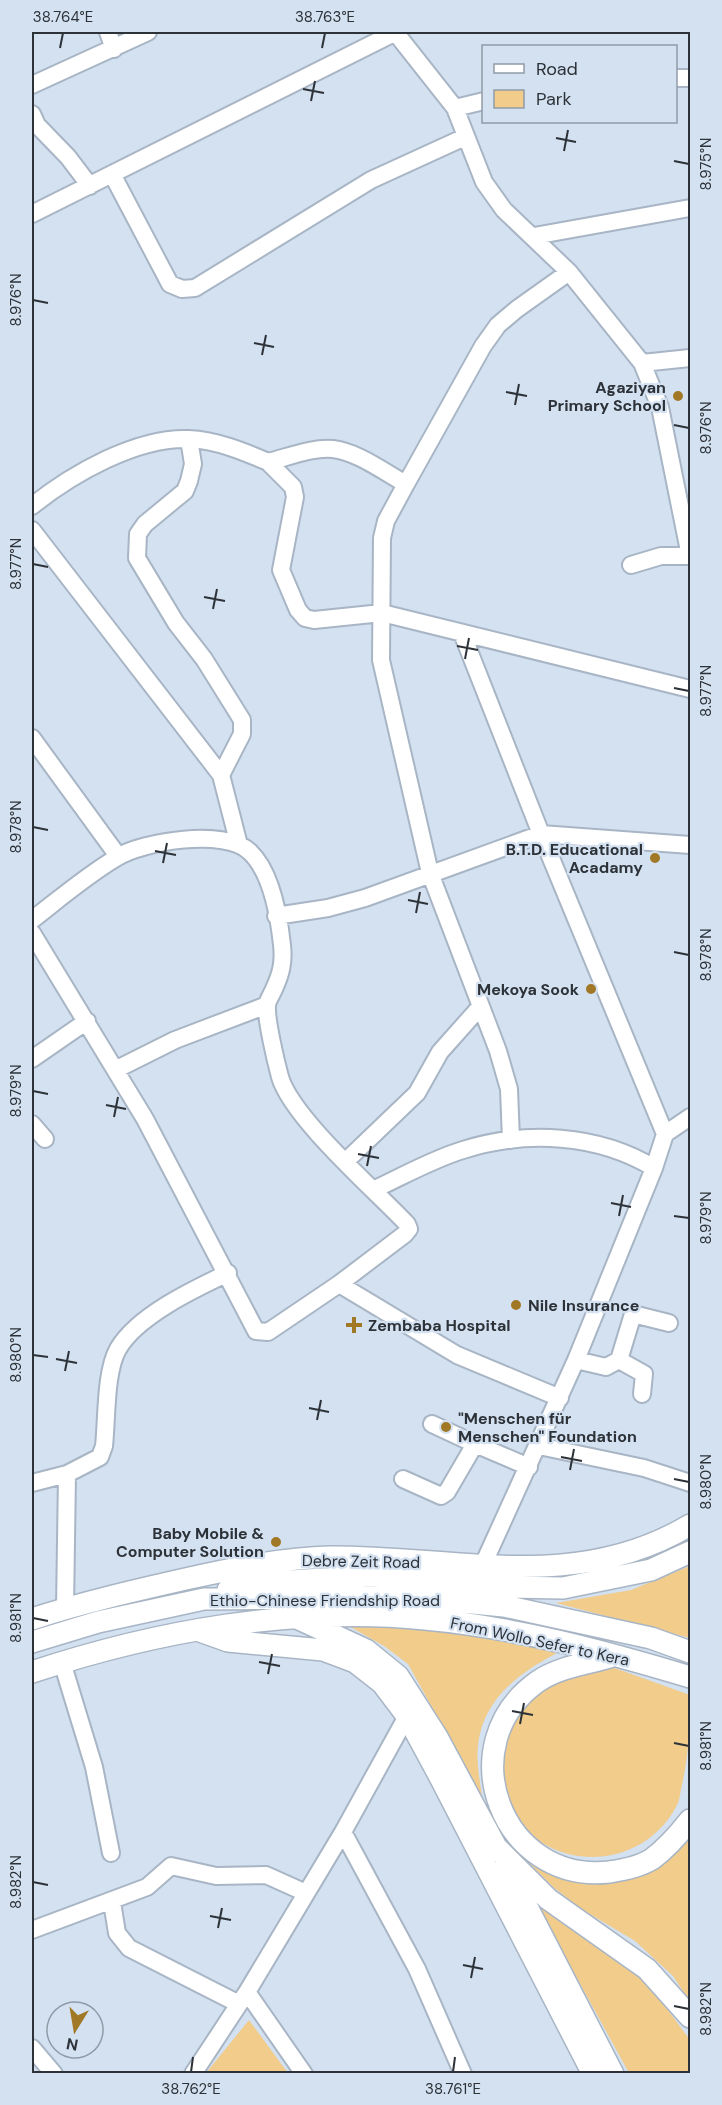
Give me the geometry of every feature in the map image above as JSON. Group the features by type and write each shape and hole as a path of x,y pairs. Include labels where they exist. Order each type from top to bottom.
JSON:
{"main road":[{"name":"Debre Zeit Road","path":"32,1619 102,1597 288,1560 329,1557 482,1567 550,1567 592,1563 629,1554 690,1525"},
{"path":"204,1599 234,1588 260,1583 370,1576 446,1580 507,1587 563,1588 651,1570 690,1552"},
{"name":"Ethio-Chinese Friendship Road","path":"32,1642 98,1622 204,1599 410,1597 504,1606 651,1638 690,1652"},
{"name":"From Wollo Sefer to Kera","path":"244,1624 296,1618 344,1616 424,1618 506,1631 639,1662 690,1677"},
{"path":"296,1618 366,1650 398,1676 437,1737 613,2073"},
{"name":"Ethio-Chinese Friendship Road","path":"32,1672 62,1662 194,1629 244,1624"},
{"path":"194,1629 228,1641 323,1650 355,1662 382,1683 407,1716 593,2073"},
{"path":"614,1656 562,1669 539,1681 520,1696 506,1715 496,1737 492,1783 500,1808 512,1830 532,1849 562,1865 595,1873 621,1870 651,1860 672,1842 690,1820"},
{"path":"496,1847 548,1899 647,1969 690,2017"}],"street":[{"path":"108,32 114,49"},
{"path":"32,85 148,32"},
{"path":"32,214 395,32 455,108 484,182 504,210 534,236 569,272 642,363 660,407 690,556 661,556 631,564"},
{"path":"455,108 482,101"},
{"path":"32,114 37,125 68,157 90,186"},
{"path":"112,174 170,284 182,290 195,288 371,180 465,137"},
{"path":"534,236 690,208"},
{"path":"511,1140 509,1089 498,1051 430,873 381,660 382,538 386,521 483,345 498,325 569,272"},
{"path":"642,363 690,358"},
{"path":"189,439 193,464 189,481 185,490 145,524 138,534 137,558 176,623 204,659 242,720 242,734 221,775"},
{"path":"32,506 59,484 121,453 189,439 245,452 268,462 293,487 295,497 281,570 298,610 305,618 314,620 382,613 690,690"},
{"path":"268,462 309,451 333,449 349,454 406,484"},
{"path":"32,530 221,775 239,844"},
{"path":"462,633 541,834 665,1134"},
{"path":"32,738 118,856"},
{"path":"276,916 328,908 365,898 541,834 690,844"},
{"path":"32,920 118,856 172,839 194,838 239,844 249,851 259,862 276,916 283,967 267,1005 281,1078 286,1091 346,1161 408,1224 409,1229 339,1284 268,1332 261,1334 252,1324 228,1273 117,1069 32,933"},
{"path":"117,1069 175,1040 267,1005"},
{"path":"346,1161 417,1093 440,1053 480,1007"},
{"path":"32,1059 87,1021"},
{"path":"482,1567 560,1398 654,1168 665,1134 690,1117"},
{"path":"32,1124 45,1140"},
{"path":"375,1189 463,1150 511,1140 576,1139 622,1151 654,1168"},
{"path":"32,1483 67,1474 100,1457 104,1446 111,1368 118,1349 164,1306 228,1273"},
{"path":"339,1284 457,1355 560,1398"},
{"path":"576,1360 606,1367 619,1360 633,1314 669,1323"},
{"path":"619,1360 644,1374 642,1394"},
{"path":"432,1424 529,1467"},
{"path":"403,1479 441,1496 447,1492 475,1444"},
{"path":"539,1446 644,1468 690,1483"},
{"path":"65,1609 67,1474"},
{"path":"62,1662 94,1767 111,1852"},
{"path":"193,2073 243,1998 343,1832 407,1716"},
{"path":"343,1832 417,1969 463,2073"},
{"path":"32,1930 112,1902 155,1882 171,1866 216,1876 266,1875 306,1893"},
{"path":"112,1902 117,1933 129,1948 243,1998 304,2073"},
{"path":"32,2048 54,2073"}],"green space":[{"path":"690,1566 690,1638 556,1603 631,1590"},
{"path":"340,1621 390,1622 563,1650 520,1676 507,1687 488,1713 481,1729 478,1746 482,1797 408,1664 384,1646"},
{"path":"609,1666 690,1695 689,1740 684,1773 677,1805 657,1832 632,1848 604,1856 576,1856 550,1847 527,1831 511,1807 503,1776 503,1749 511,1723 524,1698 533,1687 564,1673"},
{"path":"690,1829 690,2002 673,1976 635,1941 583,1910 553,1887 516,1850 556,1869 604,1879"},
{"path":"528,1889 642,1975 690,2040 690,2073 629,2073"},
{"path":"249,2020 288,2073 206,2073"}],"place":[{"name":"Agaziyan Primary School","path":"678,396"},
{"name":"B.T.D. Educational Acadamy","path":"655,858"},
{"name":"Mekoya Sook","path":"591,989"},
{"name":"Nile Insurance","path":"516,1305"},
{"name":"Zembaba Hospital","path":"354,1325"},
{"name":"\"Menschen für Menschen\" Foundation","path":"446,1427"},
{"name":"Baby Mobile & Computer Solution","path":"276,1542"}]}
